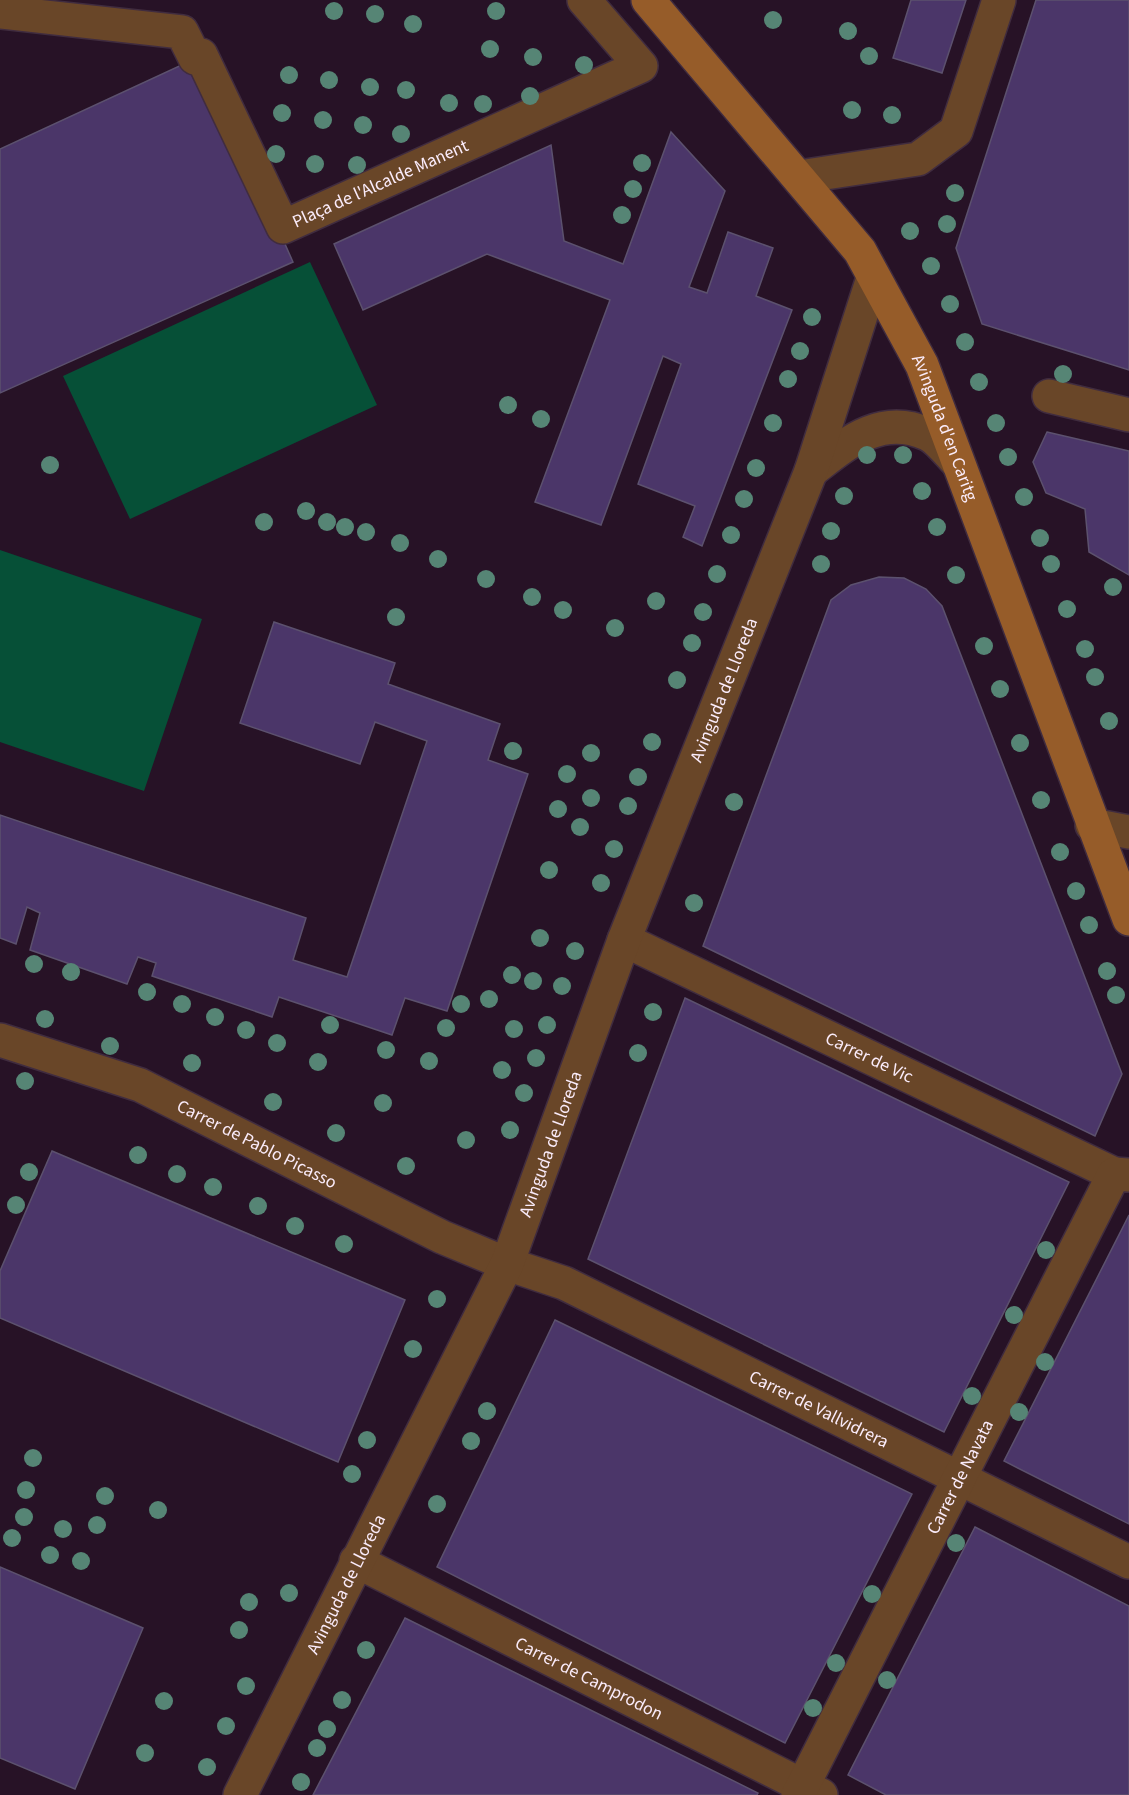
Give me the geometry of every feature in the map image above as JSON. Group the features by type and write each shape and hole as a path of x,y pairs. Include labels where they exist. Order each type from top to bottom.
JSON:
{"street":[{"name":"Plaça de l'Alcalde Manent","path":"0,12 182,32 195,58 201,55 283,227 641,66 584,0"},
{"name":"Avinguda d'en Caritg","path":"648,0 860,251 922,365 1129,919"},
{"path":"799,177 918,159 956,131 999,0"},
{"name":"Avinguda de Lloreda","path":"240,1795 356,1561 465,1352 507,1264 624,940 811,471 873,278"},
{"path":"1049,396 1129,415"},
{"path":"811,471 838,450 873,429 904,428 929,435 958,463"},
{"path":"1092,825 1129,832"},
{"name":"Carrer de Vic","path":"624,940 1121,1174"},
{"name":"Carrer de Pablo Picasso","path":"0,1040 140,1085 442,1237 507,1264"},
{"name":"Carrer de Navata","path":"807,1792 960,1478 1121,1174"},
{"name":"Carrer de Vallvidrera","path":"507,1264 564,1283 1129,1562"},
{"name":"Carrer de Camprodon","path":"356,1561 807,1792"}],"green space":[{"path":"310,262 377,405 130,519 63,376"},
{"path":"0,550 202,619 144,791 0,742"}],"building":[{"path":"911,0 966,0 942,73 893,58"},
{"path":"1036,0 1129,0 1129,370 982,324 956,248"},
{"path":"201,56 293,262 0,393 0,149"},
{"path":"671,132 725,191 689,287 707,293 728,232 773,248 756,296 792,310 702,546 683,537 695,506 638,484 681,364 663,356 601,525 535,502 610,300 487,254 363,310 334,244 551,145 564,241 623,264"},
{"path":"1047,432 1129,451 1129,575 1089,552 1085,509 1046,493 1033,462"},
{"path":"879,577 904,578 926,589 942,606 1122,1074 1095,1136 703,946 831,600 851,585"},
{"path":"274,622 395,663 388,684 500,724 488,760 528,774 447,1011 405,998 392,1035 279,997 272,1017 152,976 156,963 138,957 127,984 30,950 40,913 27,907 16,944 0,938 0,815 306,918 293,960 347,977 427,741 375,722 360,764 240,723"},
{"path":"685,998 1069,1182 944,1432 588,1259"},
{"path":"52,1151 405,1300 338,1462 0,1318 0,1271"},
{"path":"1129,1215 1129,1524 1004,1461"},
{"path":"555,1320 912,1494 785,1743 437,1567"},
{"path":"975,1527 1129,1606 1129,1795 886,1795 848,1775"},
{"path":"0,1567 143,1628 75,1789 0,1758"},
{"path":"405,1618 758,1793 757,1795 313,1795"}]}
